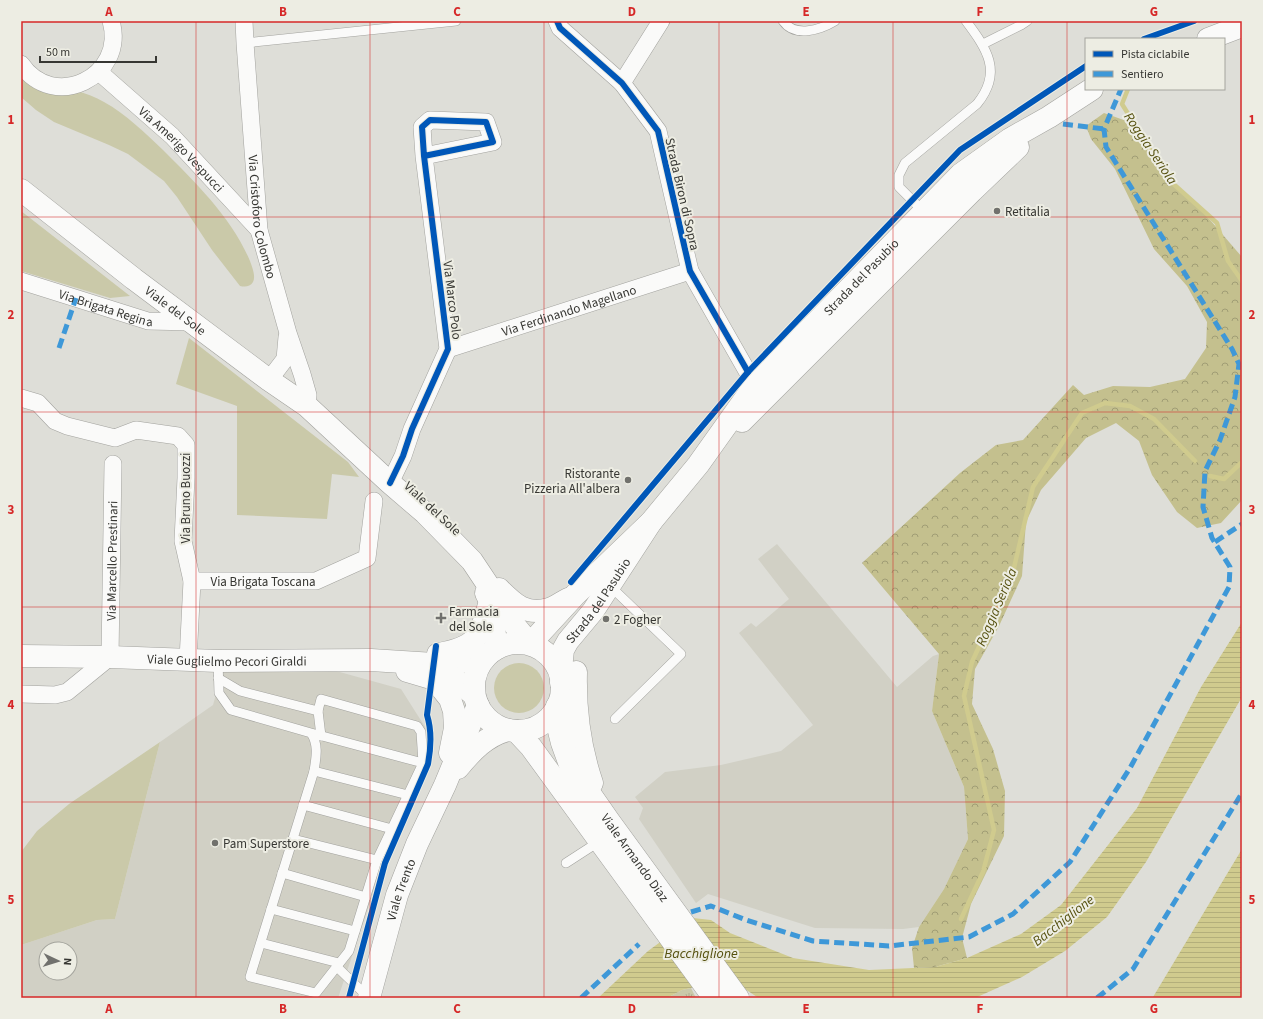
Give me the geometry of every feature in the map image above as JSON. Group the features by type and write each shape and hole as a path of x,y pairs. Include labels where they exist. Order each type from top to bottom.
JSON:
{"main road":[{"path":"1211,38 1242,26"},
{"name":"Strada del Pasubio","path":"512,730 526,730 540,724 552,715 560,698 563,650 568,641 593,611 651,522 698,465 755,385 961,174 1010,139 1049,117 1090,90"},
{"name":"Strada del Pasubio","path":"698,465 966,197 1049,117"},
{"name":"Viale del Sole","path":"21,190 134,279 269,380 307,406 390,483 425,513 472,561 530,644"},
{"name":"Strada del Pasubio","path":"530,644 575,595 651,522"},
{"path":"472,561 506,596 518,606 526,610 534,612 549,609 575,595"},
{"name":"Viale del Sole","path":"472,561 490,601 490,653"},
{"path":"371,660 435,655 463,648 471,644 479,634 484,623 490,601"},
{"path":"593,611 581,638 576,669 575,700 578,732 585,762 595,792 609,820"},
{"name":"Strada del Pasubio","path":"490,653 507,644 518,642 530,644 542,650 551,658 558,670 561,683"},
{"path":"476,700 474,685 475,675 478,666 490,653"},
{"name":"Viale Guglielmo Pecori Giraldi","path":"21,656 188,660 218,669 371,660 434,664 474,661 490,653"},
{"path":"371,660 434,679 450,699 454,712 455,728 445,785"},
{"path":"434,664 451,676 476,700 485,716 495,725 512,730"},
{"name":"Viale Trento","path":"369,998 397,895 417,844 445,785 476,700"},
{"name":"Viale Armando Diaz","path":"557,706 558,727 562,744 570,765 609,820 675,928 714,998"},
{"name":"Viale Armando Diaz","path":"512,730 532,747 600,841 675,928 738,997"},
{"name":"Viale Trento","path":"445,785 468,757 485,740 500,732 512,730"}],"street":[{"path":"21,64 26,71 38,81 54,86 70,86 85,82 99,72 108,60 113,45 114,30 111,21"},
{"name":"Via Cristoforo Colombo","path":"244,21 259,230 288,333 308,395 307,406"},
{"name":"Strada Biron di Sopra","path":"557,21 560,28 622,83 658,131 690,271 755,385"},
{"path":"622,83 661,21"},
{"name":"Via Amerigo Vespucci","path":"99,72 172,136 259,230"},
{"name":"Via Marco Polo","path":"390,483 403,456 412,428 448,349 424,156"},
{"name":"Via Ferdinando Magellano","path":"448,349 690,271"},
{"name":"Via Brigata Regina","path":"21,281 148,321 193,322"},
{"path":"269,380 285,359 288,333"},
{"name":"Via Bruno Buozzi","path":"21,398 38,403 55,421 67,426 115,438 136,430 178,436 186,445 183,541 192,581 188,660"},
{"name":"Via Marcello Prestinari","path":"110,657 113,464"},
{"name":"Via Brigata Toscana","path":"192,581 316,580 331,574 367,558 374,501"},
{"path":"21,694 54,695 67,692 110,657"}],"lane":[{"path":"245,43 456,21"},
{"path":"783,21 786,26 799,31 811,31 828,26 835,21"},
{"path":"924,212 900,187 899,175 905,164 977,104 986,93 990,78 990,59 983,44 966,21"},
{"path":"983,44 1027,21"},
{"path":"609,585 681,654 615,719"},
{"path":"218,669 240,690 318,710"},
{"path":"218,669 219,693 231,710 423,763"},
{"path":"312,733 316,740 317,756 314,771 250,977 316,993 349,951 377,860 423,763 421,732 417,726 321,699 318,710 321,736"},
{"path":"314,771 408,795"},
{"path":"303,805 392,829"},
{"path":"293,839 377,860"},
{"path":"566,863 600,841"},
{"path":"282,874 366,897"},
{"path":"271,909 355,931"},
{"path":"261,943 338,965 369,998"}],"shaded area":[{"path":"777,544 897,687 933,656 939,654 932,711 964,787 968,839 944,889 919,927 903,929 815,928 708,894 696,903 639,819 643,808 635,797 665,772 721,765 781,751 813,725 739,633 751,623 756,627 789,599 758,559"},
{"path":"223,670 336,671 401,689 427,730 428,758 383,864 338,998 21,998 21,945 97,920 115,919 160,742 213,705"}],"green space":[{"path":"21,76 30,80 47,83 91,96 112,107 128,118 188,175 223,216 242,245 250,261 254,274 252,284 240,286 212,250 177,197 164,181 128,154 54,122 36,110 21,97"},
{"path":"1104,113 1135,124 1167,177 1198,206 1242,257 1242,500 1221,523 1197,528 1177,512 1152,475 1139,441 1116,423 1086,438 1041,490 1026,522 1022,576 999,626 975,669 972,704 993,749 1005,791 1004,836 971,904 962,938 967,958 935,967 914,968 912,948 919,927 944,889 968,839 964,787 932,711 939,654 862,563 960,473 996,445 1023,440 1073,385 1084,395 1113,386 1150,387 1185,379 1206,348 1207,322 1187,286 1154,249 1115,169 1091,139 1086,126"},
{"path":"21,211 130,296 110,298 21,271"},
{"path":"189,338 348,462 359,477 332,474 327,519 237,515 237,406 176,384"},
{"path":"519,663 528,665 539,674 544,688 542,697 533,708 519,713 510,711 499,702 494,688 496,679 505,668"},
{"path":"160,742 115,919 97,920 21,945 21,852 37,831 69,804"},
{"path":"691,988 696,998 667,998 682,990"}],"water":[{"name":"Bacchiglione","path":"1242,622 1242,697 1146,862 1107,917 1065,951 1022,977 975,998 761,998 757,997 730,979 682,990 667,998 598,998 648,951 693,918 711,920 730,933 793,958 869,970 935,967 967,958 1021,934 1061,905 1137,808 1201,687"},
{"path":"1242,849 1242,998 1151,998 1153,997"}],"waterway":[{"name":"Roggia Seriola","path":"1128,90 1122,104 1169,180 1217,223 1228,261 1242,281"},
{"name":"Roggia Seriola","path":"961,919 983,872 994,830 964,696 972,662 1013,572 1033,487 1082,413 1105,403 1130,406 1154,419 1195,461"},
{"name":"Roggia Seriola","path":"1210,476 1224,479 1242,462"}],"marked path":[{"path":"691,912 711,906 746,920 813,941 889,946 969,937 1013,914 1070,862 1130,768 1229,587 1230,567 1212,538 1203,507 1205,471 1220,440 1235,397 1239,364 1232,349 1106,147 1104,129 1121,90"},
{"path":"1063,124 1104,129"},
{"path":"59,348 76,298"},
{"path":"1215,542 1242,524"},
{"path":"1097,998 1133,969 1242,793"},
{"path":"581,998 639,944"}],"cycle path":[{"path":"557,21 560,28 622,83 658,131 690,271 748,372"},
{"path":"1147,38 1194,21"},
{"path":"571,582 748,372 960,150 1085,67"},
{"path":"390,483 403,456 412,429 448,349 424,156 422,127 430,120 486,122 493,142 424,156"},
{"path":"349,998 385,863 428,764 430,752 430,727 427,715 436,646"}],"place":[{"name":"Retitalia","path":"997,211"},
{"name":"Ristorante Pizzeria All'albera","path":"628,480"},
{"name":"Farmacia del Sole","path":"441,618"},
{"name":"2 Fogher","path":"606,619"},
{"name":"Pam Superstore","path":"215,843"}]}
